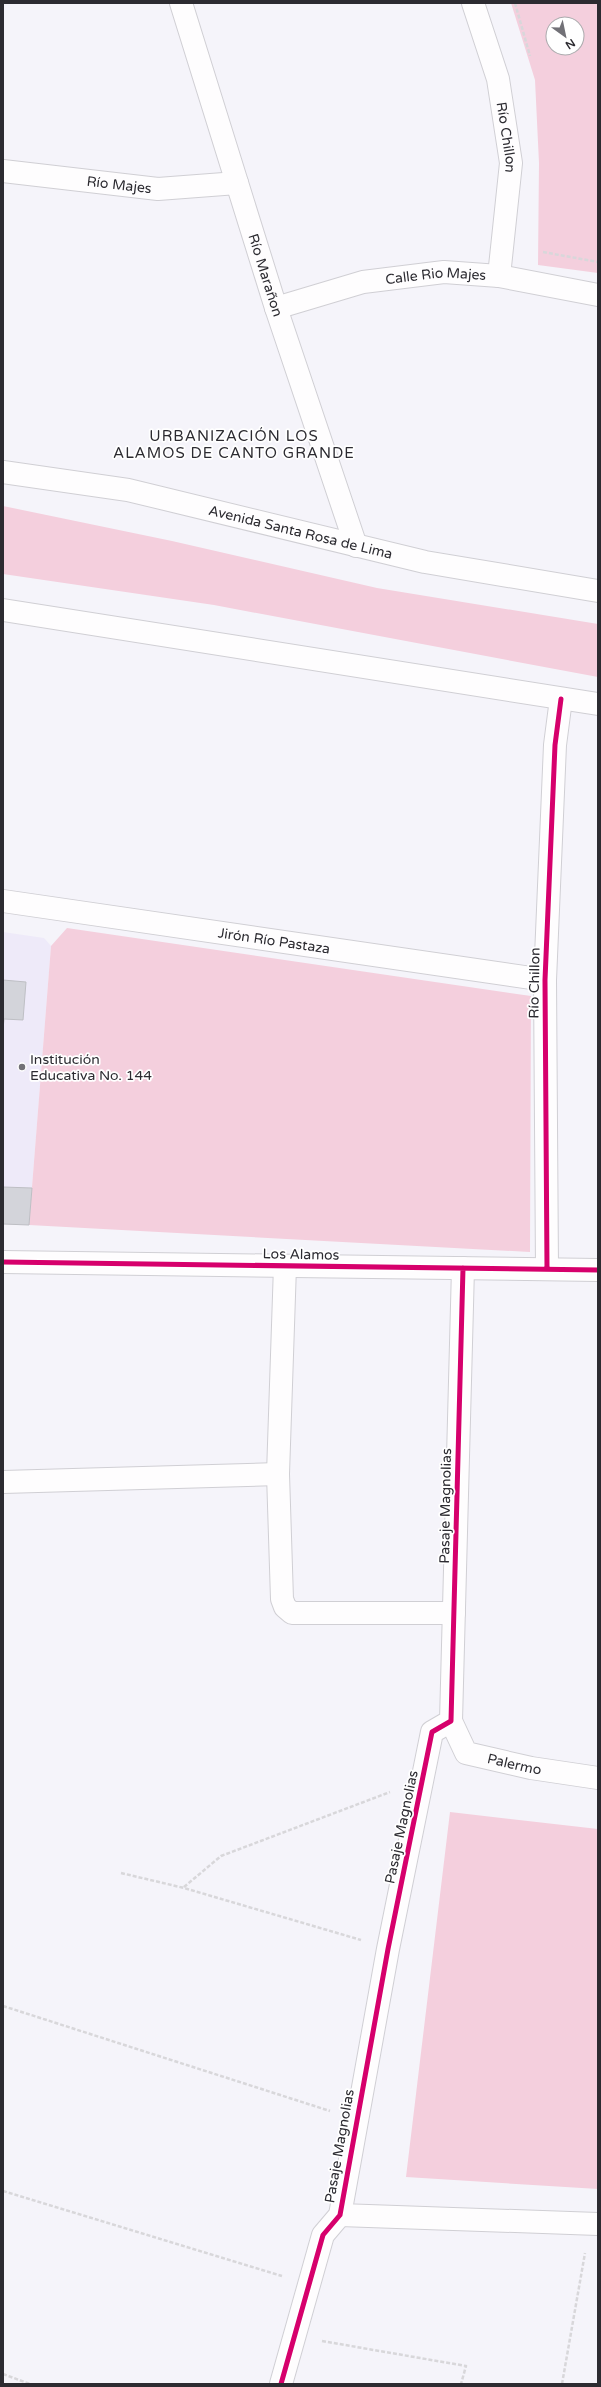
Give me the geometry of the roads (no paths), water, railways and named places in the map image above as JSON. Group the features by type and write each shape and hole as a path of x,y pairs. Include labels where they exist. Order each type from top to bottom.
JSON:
{"street":[{"name":"Río Marañon","path":"181,3 276,308 356,546"},
{"name":"Río Chillon","path":"473,3 498,79 511,163 499,276"},
{"name":"Río Majes","path":"3,171 158,189 237,183"},
{"name":"Calle Rio Majes","path":"276,308 363,282 444,272 499,276 598,295"},
{"name":"Avenida Santa Rosa de Lima","path":"3,472 128,490 425,562 598,591"},
{"path":"3,610 598,704"},
{"name":"Río Chillon","path":"547,1269 545,980 556,745 561,699"},
{"name":"Jirón Río Pastaza","path":"3,901 545,980"},
{"name":"Los Alamos","path":"3,1262 598,1270"},
{"path":"286,1266 278,1474 282,1599 285,1607 292,1613 454,1613"},
{"name":"Pasaje Magnolias","path":"281,2384 310,2284 322,2235 340,2215 355,2119 432,1732 451,1721 463,1268"},
{"path":"3,1482 278,1474"},
{"name":"Palermo","path":"451,1721 466,1753 531,1768 598,1778"},
{"path":"340,2215 598,2224"}],"place":[{"name":"Institución Educativa No. 144","path":"22,1067"}],"district":[{"name":"URBANIZACIÓN LOS ALAMOS DE CANTO GRANDE","path":"234,444"}]}
